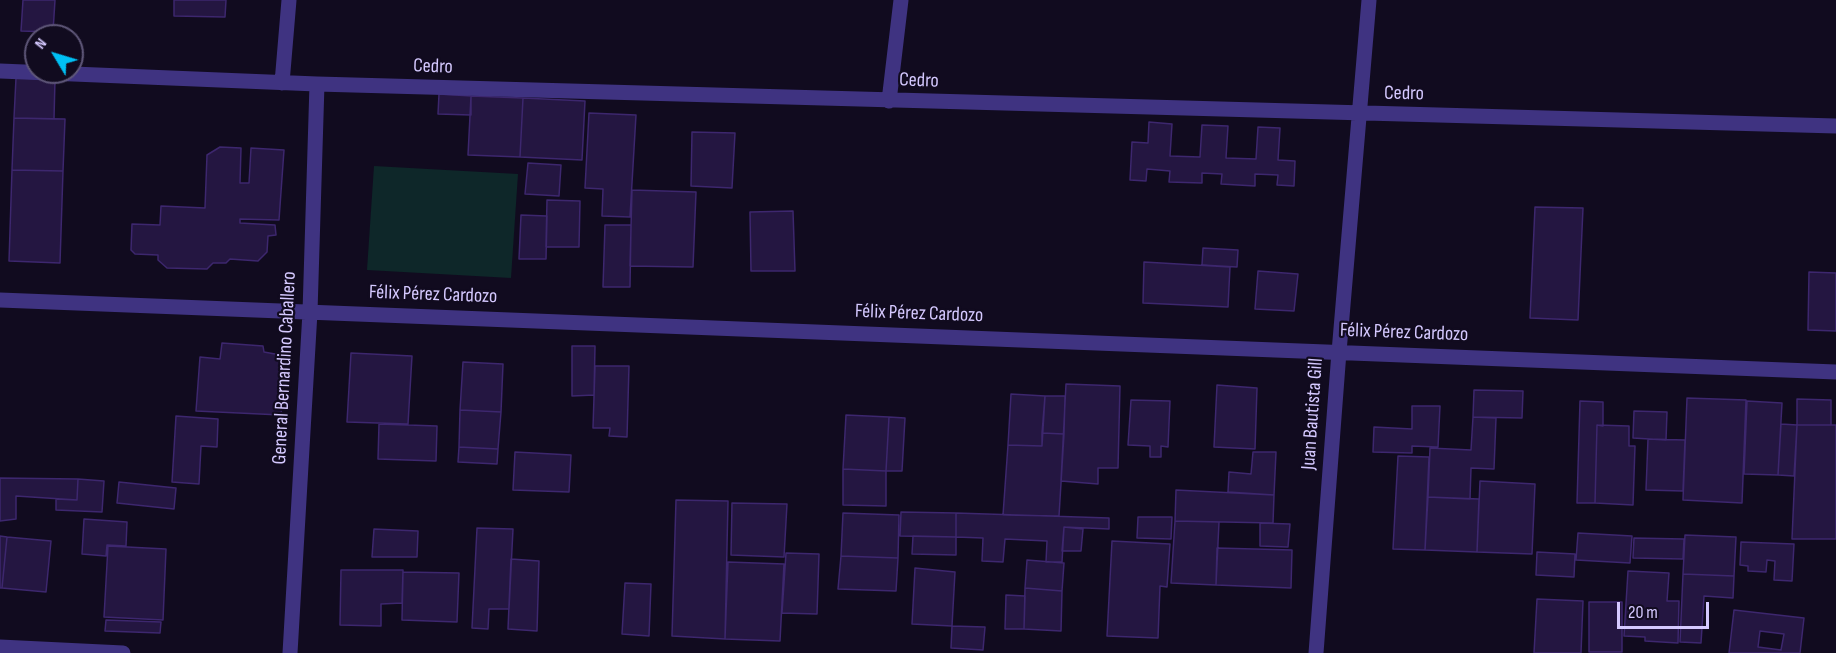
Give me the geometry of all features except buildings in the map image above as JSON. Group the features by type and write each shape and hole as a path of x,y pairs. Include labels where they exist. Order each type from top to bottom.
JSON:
{"street":[{"path":"282,83 290,0"},
{"path":"889,101 901,0"},
{"name":"Juan Bautista Gill","path":"1316,653 1369,0"},
{"name":"Cedro","path":"0,71 282,83 1836,126"},
{"name":"General Bernardino Caballero","path":"290,653 310,312 317,84"},
{"name":"Félix Pérez Cardozo","path":"0,300 1836,372"},
{"path":"0,647 123,653"}],"green space":[{"path":"374,166 518,174 511,278 367,270"}]}
